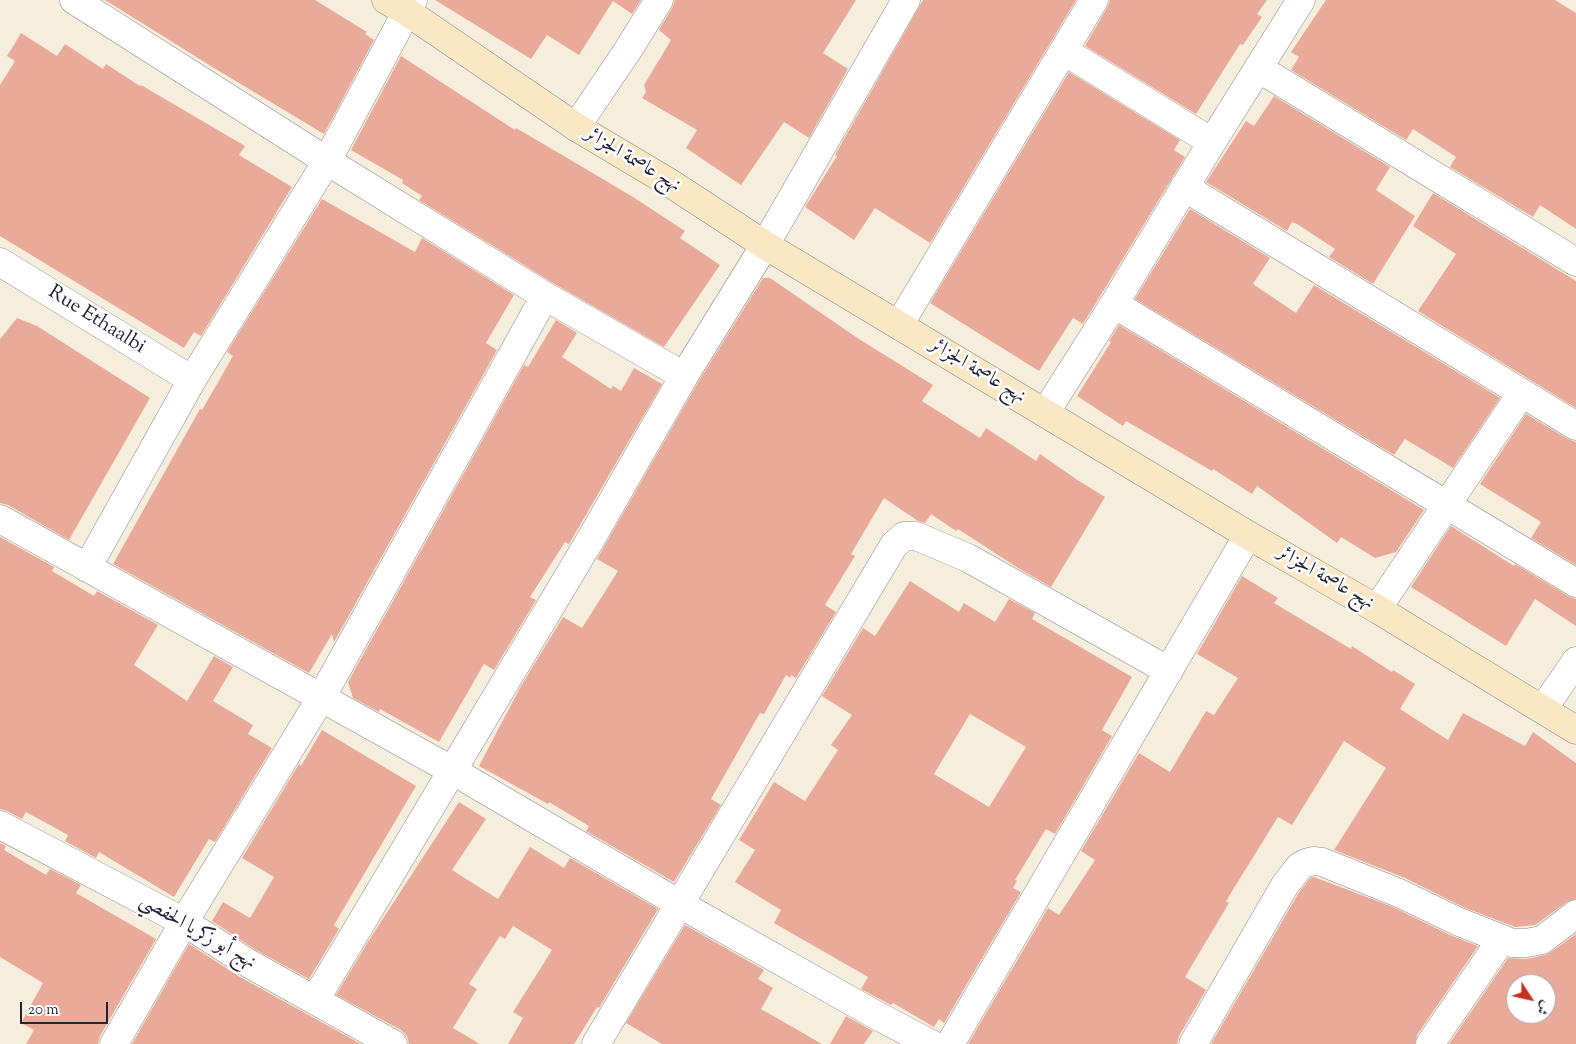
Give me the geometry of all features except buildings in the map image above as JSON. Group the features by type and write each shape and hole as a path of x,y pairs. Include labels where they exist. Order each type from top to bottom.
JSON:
{"street":[{"path":"74,0 327,161 545,296 684,376"},
{"path":"576,127 659,0"},
{"path":"314,1000 453,771 684,376 764,245 906,0"},
{"path":"899,325 1094,0"},
{"path":"1045,413 1301,0"},
{"path":"87,568 192,380 327,161 402,4"},
{"name":"نهج عاصمة الجزائر","path":"402,4 576,127 670,183 764,245 1248,535 1377,609 1576,730"},
{"path":"1064,51 1212,142"},
{"path":"1258,68 1512,225 1576,262"},
{"path":"1184,187 1576,426"},
{"name":"Rue Ethaalbi","path":"2,269 192,380"},
{"path":"114,1044 184,922 321,698 545,296"},
{"path":"1114,304 1576,583"},
{"path":"1377,609 1521,394"},
{"path":"0,520 453,771 678,903 930,1044"},
{"path":"950,1044 1248,535"},
{"path":"596,1044 678,903 894,545 904,536 916,536 968,558 1169,671"},
{"path":"1543,709 1576,661"},
{"name":"نهج أبو زكريا الحفصي","path":"0,824 184,922 248,963 393,1044"},
{"path":"1194,1044 1285,885 1300,866 1306,863 1313,861 1322,862 1399,893 1456,921 1512,943 1526,944 1542,940 1576,914"},
{"path":"1430,1044 1502,940"}]}
